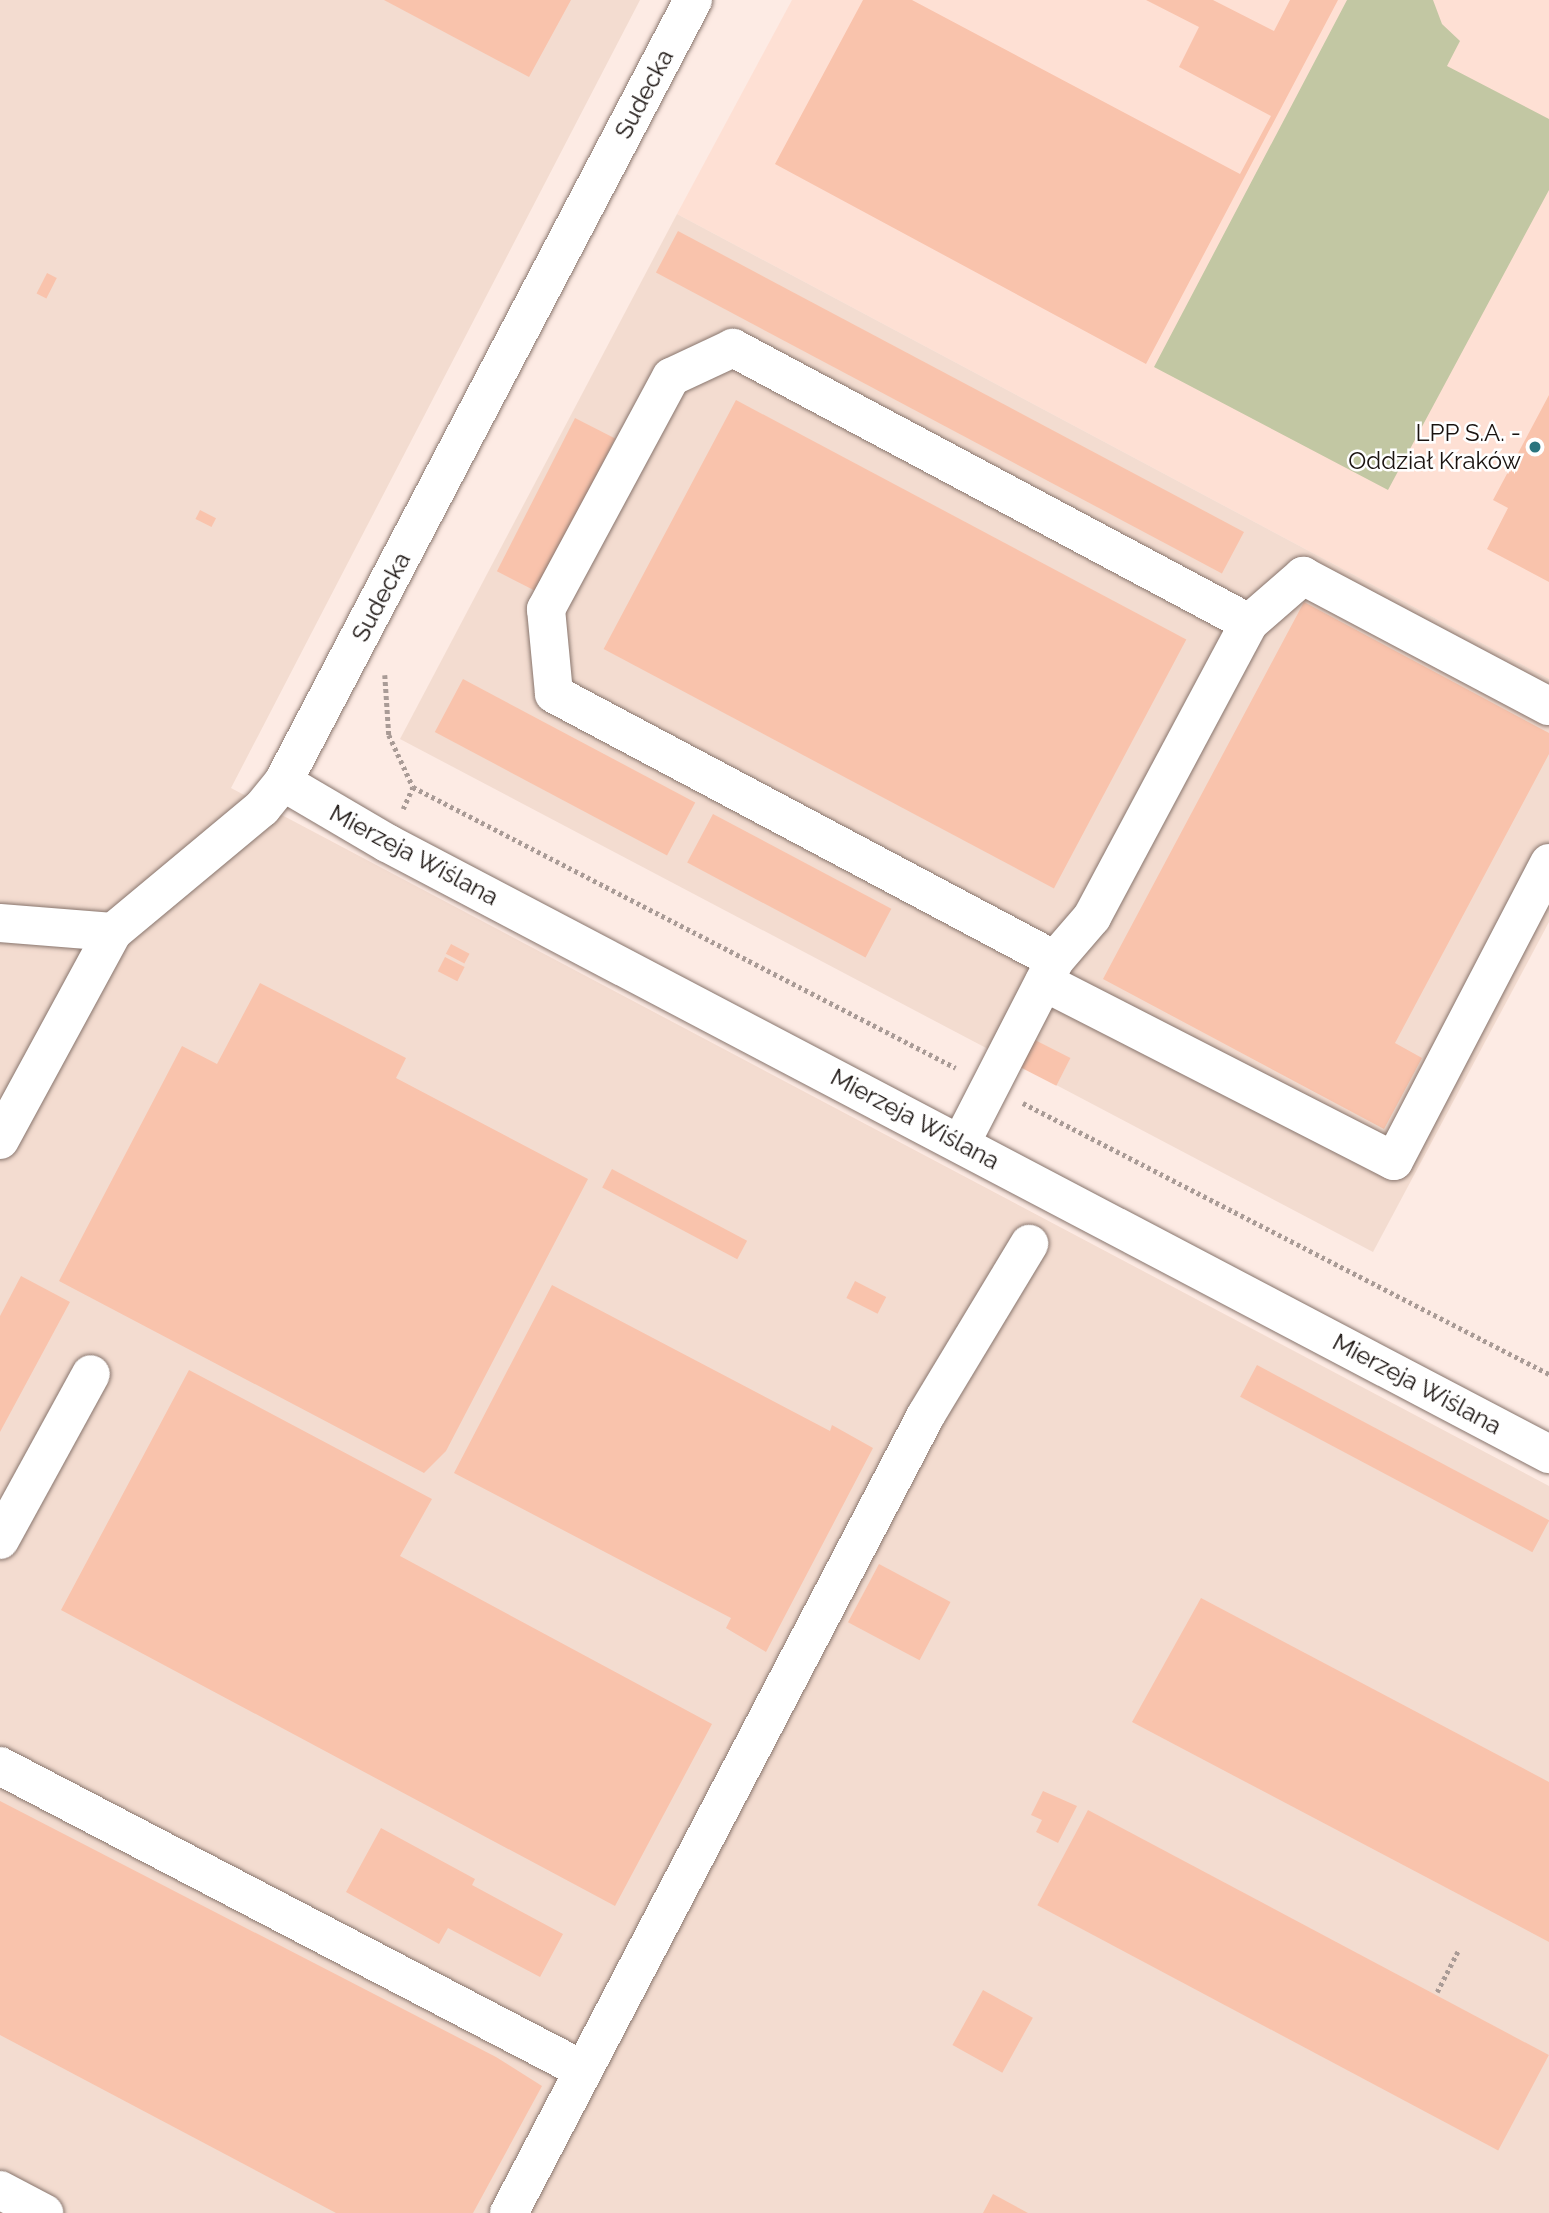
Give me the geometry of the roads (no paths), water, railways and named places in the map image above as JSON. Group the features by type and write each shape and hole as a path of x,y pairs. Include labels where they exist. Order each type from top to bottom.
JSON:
{"street":[{"name":"Sudecka","path":"0,1140 113,932 262,808 282,782 693,0"},
{"path":"1249,623 733,348 671,377 546,609 554,694 1394,1161 1549,863"},
{"path":"961,1143 1049,971 1092,917 1249,623 1303,576 1549,706"},
{"name":"Mierzeja Wiślana","path":"282,782 387,843 1549,1454"},
{"path":"0,923 113,932"},
{"path":"509,2213 926,1415 1030,1244"},
{"path":"0,1540 91,1374"},
{"path":"0,1766 583,2070"},
{"path":"0,2190 44,2213"}],"place":[{"name":"LPP S.A. - Oddział Kraków","path":"1535,447"}]}
